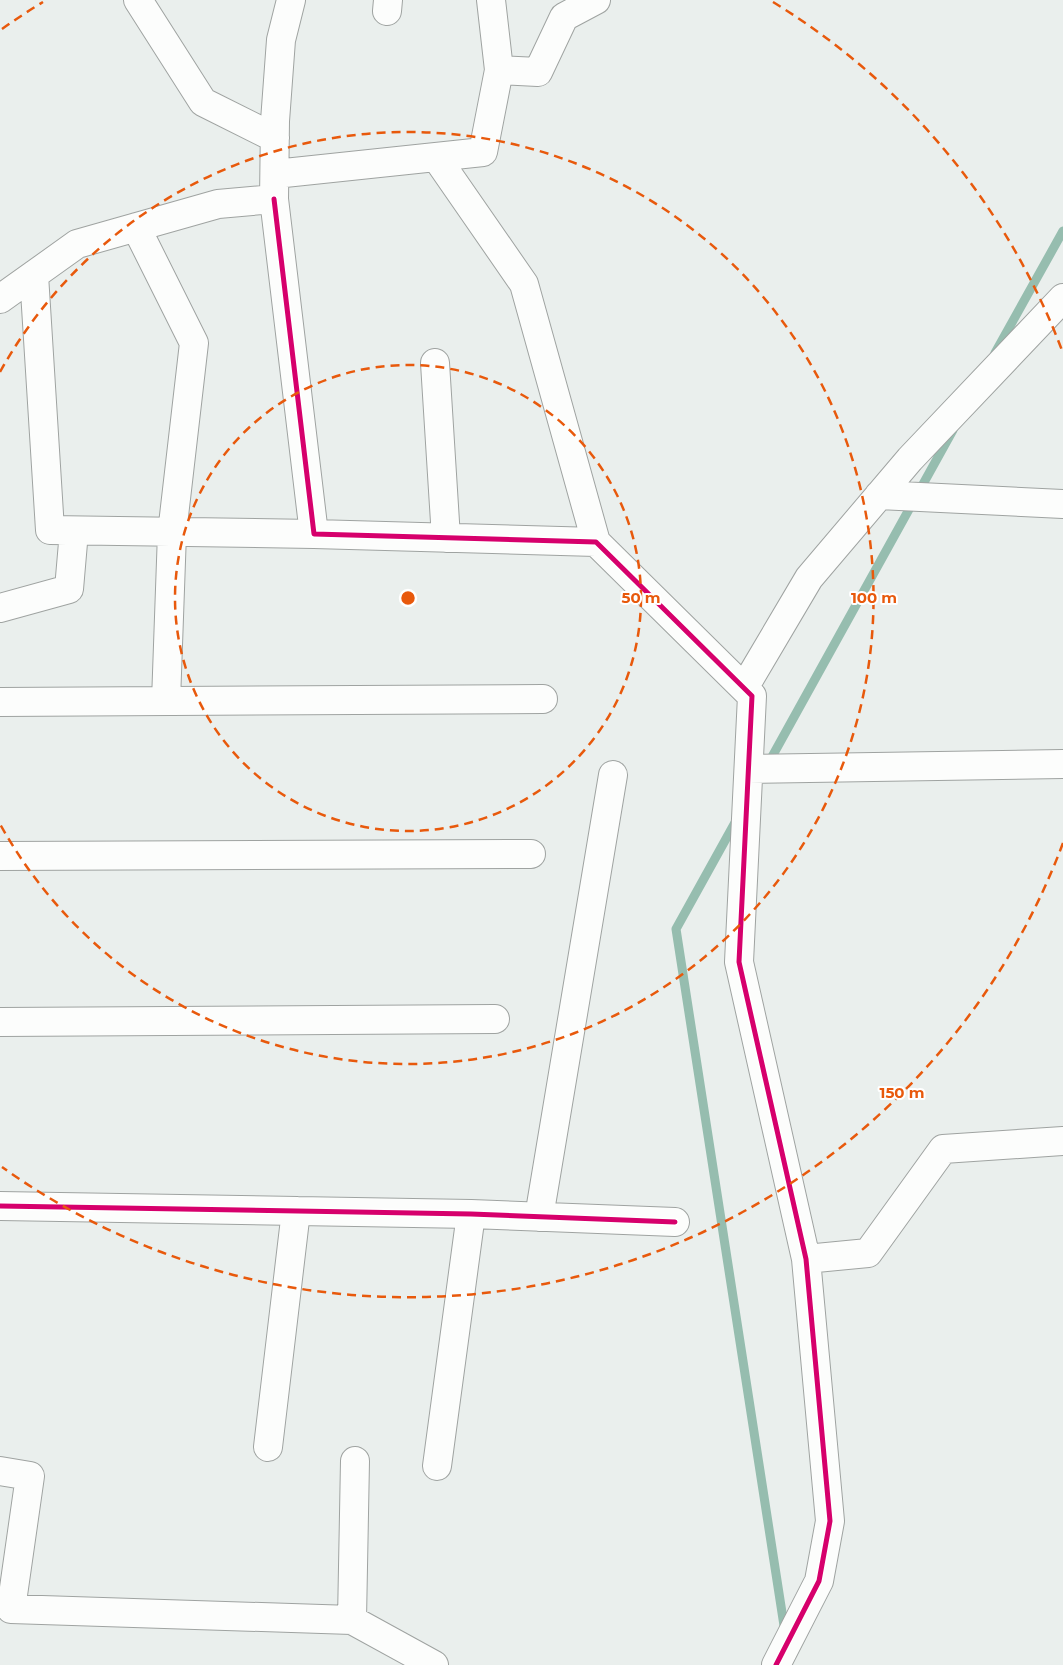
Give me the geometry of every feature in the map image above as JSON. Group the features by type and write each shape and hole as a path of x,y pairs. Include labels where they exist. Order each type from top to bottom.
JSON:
{"street":[{"path":"138,0 203,102 275,138"},
{"path":"291,0 281,40 275,138 275,186 314,534"},
{"path":"0,299 77,244 275,186 436,157 483,152 499,70 491,0"},
{"path":"499,70 538,72 564,17 596,0"},
{"path":"436,157 524,284 596,542 752,696 750,769 739,962 806,1259 830,1521 819,1581 776,1665"},
{"path":"136,227 194,343 172,532 166,701"},
{"path":"34,275 50,530 314,534 596,542"},
{"path":"744,688 809,578 910,459 1063,298"},
{"path":"435,363 446,538"},
{"path":"879,495 1063,504"},
{"path":"0,608 69,588 74,531"},
{"path":"0,702 543,699"},
{"path":"750,769 1063,764"},
{"path":"539,1217 613,775"},
{"path":"0,856 531,854"},
{"path":"0,1022 494,1019"},
{"path":"806,1259 868,1253 942,1149 1063,1141"},
{"path":"0,1206 471,1214 675,1222"},
{"path":"268,1447 296,1211"},
{"path":"437,1466 471,1214"},
{"path":"352,1620 355,1461"},
{"path":"0,1471 30,1476 11,1609 352,1620 434,1665"}],"waterway":[{"path":"995,353 1063,231"},
{"path":"768,764 953,430"},
{"path":"737,819 676,929 785,1632"}],"cycle path":[{"path":"274,199 314,534 596,542 752,696 739,962 806,1259 830,1521 819,1581 776,1665"},
{"path":"0,1206 471,1214 675,1222"}]}
